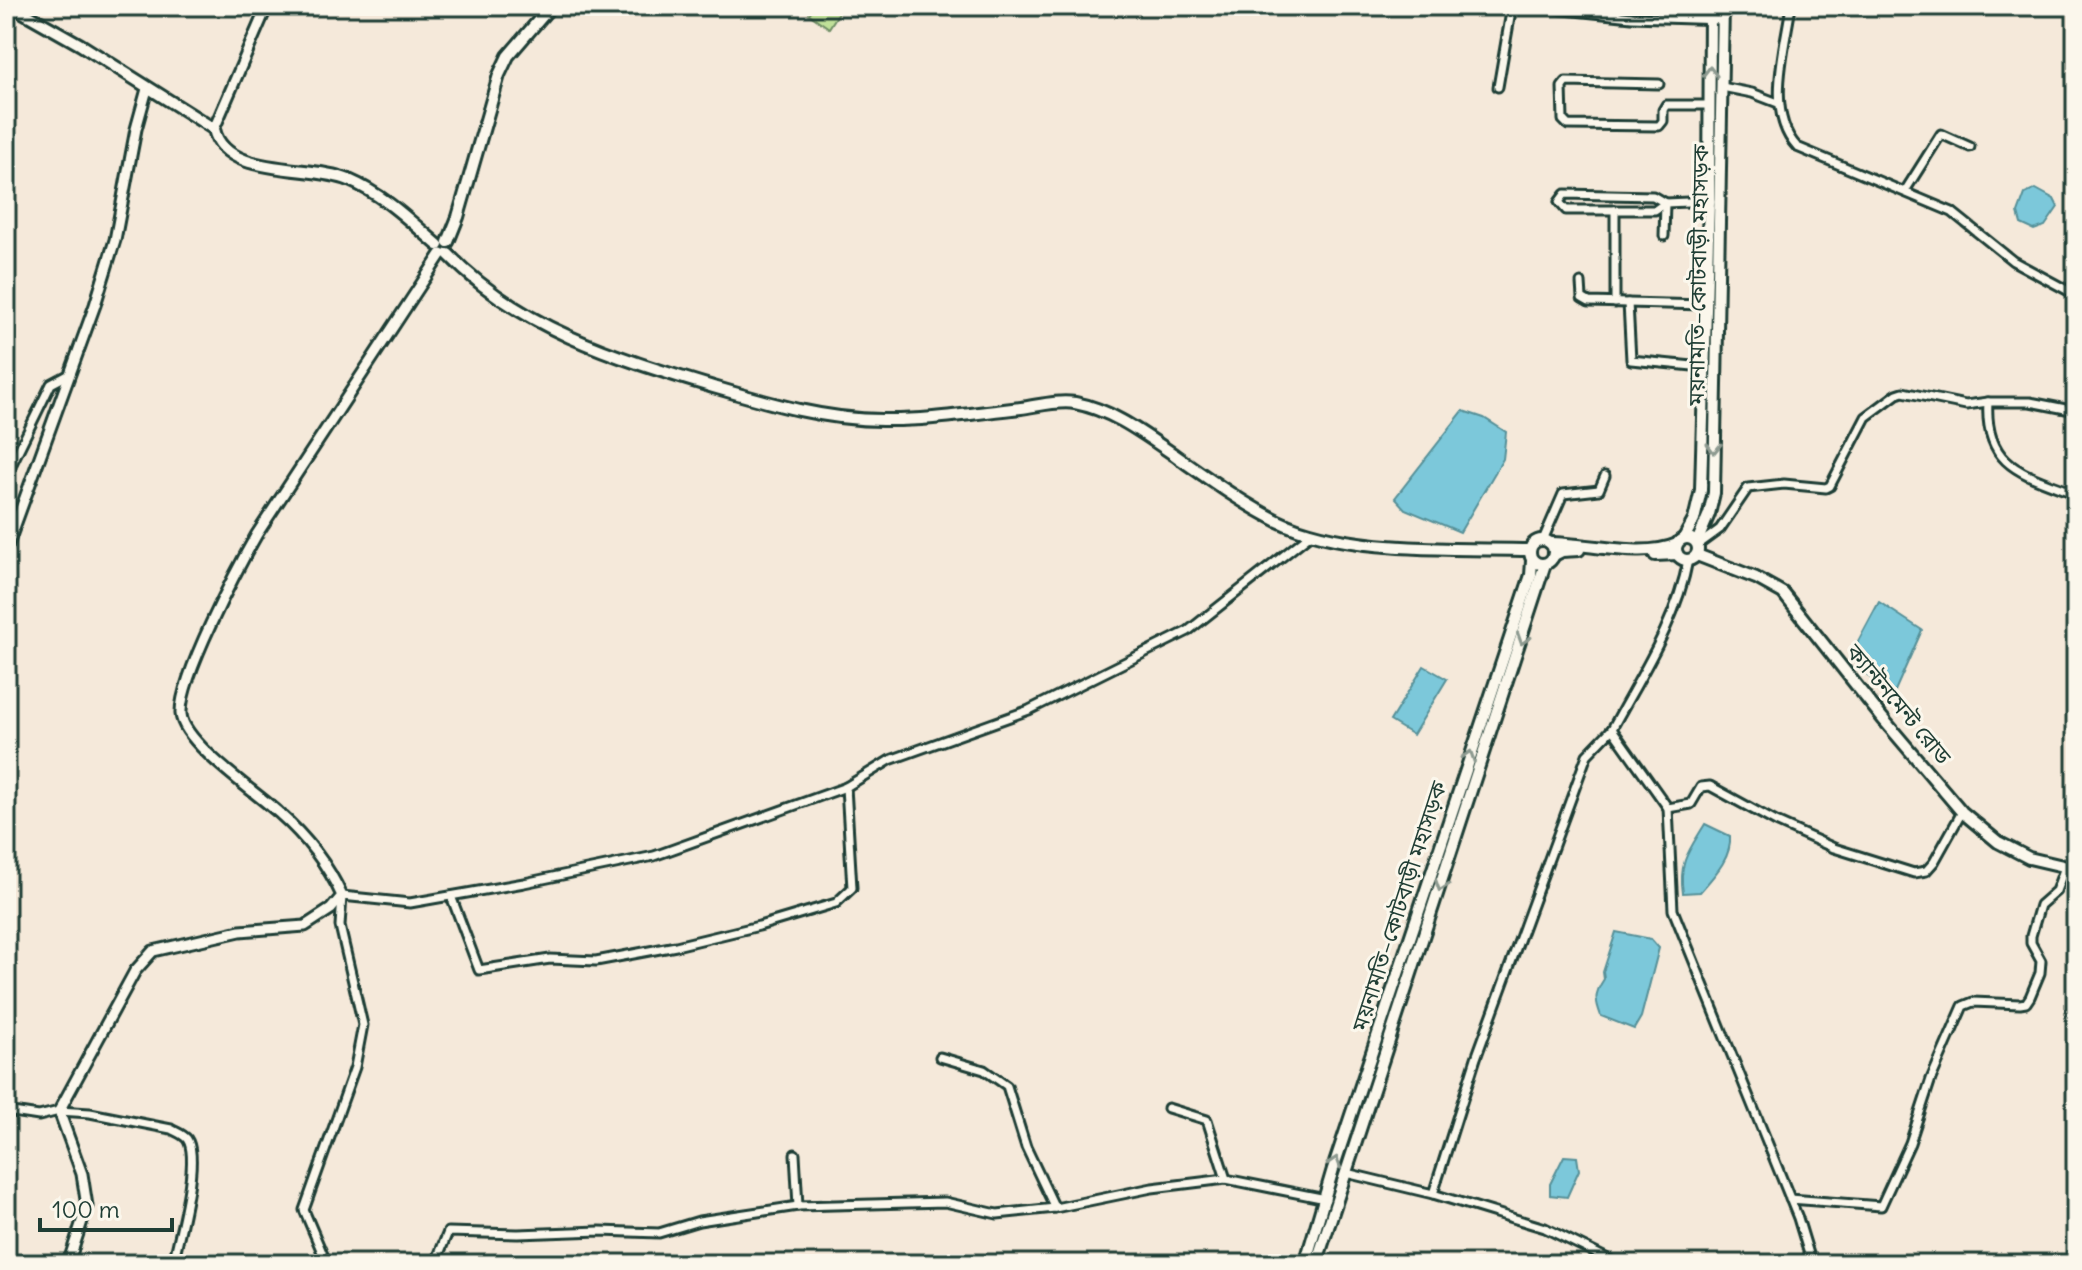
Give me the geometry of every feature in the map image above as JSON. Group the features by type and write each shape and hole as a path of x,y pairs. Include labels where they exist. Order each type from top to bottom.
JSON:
{"main road":[{"path":"12,6 81,45 214,129 215,138 235,158 335,174 369,190 387,201 496,295 530,319 568,339 768,403 879,420 924,419 1071,402 1122,420 1238,498 1275,519 1311,534 1398,546 1531,555 1545,564"},
{"path":"444,249 458,217 499,75 508,56 551,6"},
{"name":"ময়নামতি–কোটবাড়ী মহাসড়ক","path":"1695,551 1714,493 1710,6"},
{"name":"ময়নামতি–কোটবাড়ী মহাসড়ক","path":"1679,545 1694,520 1701,490 1705,305 1722,87 1723,6"},
{"path":"1531,555 1536,541 1642,550 1679,545 1691,538 1695,551"},
{"path":"1547,541 1554,555 1572,550 1679,545 1695,551"},
{"name":"ক্যান্টনমেন্ট রোড","path":"1695,551 1783,593 1962,812 1998,842 2029,858 2071,868"},
{"name":"ময়নামতি–কোটবাড়ী মহাসড়ক","path":"1316,1264 1531,575 1531,555"},
{"name":"ময়নামতি–কোটবাড়ী মহাসড়ক","path":"1305,1264 1324,1198 1545,564 1554,555"}],"street":[{"path":"214,129 267,6"},
{"path":"1498,87 1512,6"},
{"path":"1526,6 1632,17 1723,20"},
{"path":"1791,6 1778,103 1787,136 1797,147 1952,212 2013,261 2076,295"},
{"path":"1659,84 1566,82 1562,87 1565,124 1659,126 1666,105 1710,105"},
{"path":"1722,87 1752,93 1778,103"},
{"path":"6,550 95,305 115,240 136,129 147,89"},
{"path":"1905,191 1941,134 1970,147"},
{"path":"1665,203 1655,210 1566,210 1559,202 1565,194 1653,196 1665,203 1714,202"},
{"path":"1664,236 1665,203"},
{"path":"1615,210 1615,303"},
{"path":"327,1264 304,1210 355,1067 363,1025 340,926 342,896 331,875 280,814 227,771 190,734 183,724 182,705 186,685 234,574 444,249"},
{"path":"1581,283 1585,301 1705,305"},
{"path":"1628,303 1631,360 1703,367"},
{"path":"6,476 51,384 68,375"},
{"path":"1433,1194 1476,1058 1587,755 1612,729 1682,593 1695,551 1720,529 1748,488 1784,484 1830,486 1866,417 1897,394 1903,392 1966,405 2030,402 2076,411"},
{"path":"1988,402 1987,426 1996,448 2016,471 2076,494"},
{"path":"1547,541 1560,497 1567,493 1599,490 1605,476"},
{"path":"342,896 410,903 654,856 846,787 890,760 1029,710 1188,631 1311,534"},
{"path":"1612,729 1668,808 1673,910 1790,1199 1812,1264"},
{"path":"1668,808 1691,804 1701,787 1710,786 1776,822 1834,848 1914,873 1926,871 1934,862 1962,812"},
{"path":"451,896 479,970 550,959 596,961 759,926 836,903 852,888 846,787"},
{"path":"1790,1199 1881,1206 1910,1143 1931,1079 1963,1006 1967,1002 2020,1004 2026,1003 2030,997 2040,973 2041,961 2031,936 2040,905 2056,891 2071,868"},
{"path":"68,1264 87,1206 82,1174 59,1111 135,971 153,951 240,931 305,926 331,909 342,896"},
{"path":"940,1057 984,1070 1007,1086 1026,1147 1055,1208"},
{"path":"1168,1108 1207,1120 1226,1179"},
{"path":"6,1111 39,1116 59,1111 90,1113 171,1129 188,1140 193,1162 192,1175 173,1264"},
{"path":"795,1154 798,1206"},
{"path":"1346,1173 1433,1194 1545,1228 1618,1264"},
{"path":"435,1264 448,1232 659,1233 699,1221 798,1206 945,1202 997,1214 1055,1208 1152,1188 1226,1179 1336,1202"}],"green space":[{"path":"815,6 843,6 829,28 809,14"}],"water":[{"path":"2036,189 2054,199 2058,207 2045,226 2034,230 2021,224 2018,213 2025,194"},
{"path":"1463,411 1484,418 1506,432 1503,459 1460,532 1405,509 1395,498"},
{"path":"1879,602 1922,630 1891,700 1850,656"},
{"path":"1424,666 1447,679 1413,735 1390,721"},
{"path":"1705,824 1730,836 1728,852 1700,892 1683,893 1684,864"},
{"path":"1616,932 1651,939 1659,948 1641,1017 1634,1029 1601,1016 1597,1001"},
{"path":"1564,1156 1577,1157 1579,1170 1567,1197 1550,1195 1550,1184"}]}
